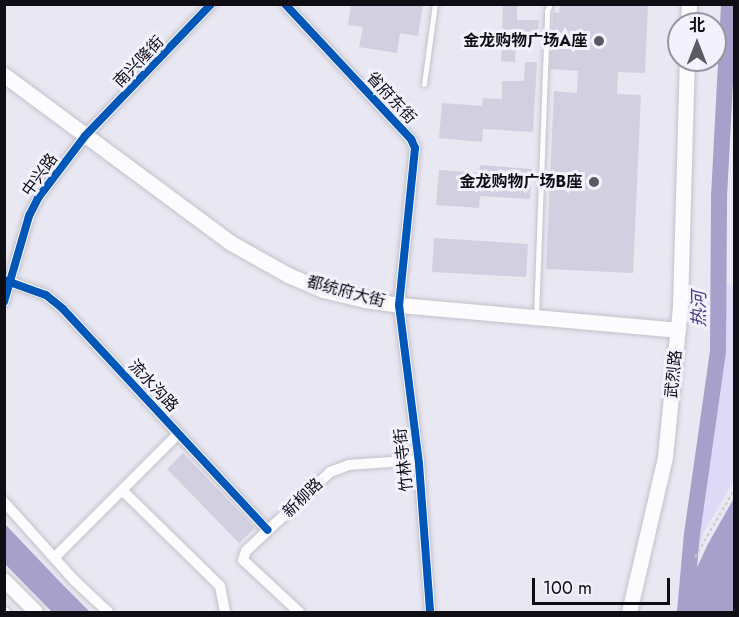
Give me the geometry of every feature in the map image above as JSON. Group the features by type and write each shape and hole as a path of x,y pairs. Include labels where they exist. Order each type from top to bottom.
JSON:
{"main road":[{"name":"武烈路","path":"629,612 665,457 678,330 687,72"},
{"name":"都统府大街","path":"4,75 231,243 288,275 323,290 399,305 678,330"}],"street":[{"name":"南兴隆街","path":"85,136 211,4"},
{"name":"省府东街","path":"285,4 411,139 415,148 399,305"},
{"name":"中兴路","path":"4,302 8,280 29,216 38,198 85,136"},
{"name":"流水沟路","path":"8,280 46,295 63,309 268,530"},
{"name":"竹林寺街","path":"399,305 419,460 430,612"},
{"path":"54,558 178,434"},
{"name":"新柳路","path":"299,612 243,560 246,551 330,472 349,465 419,460"},
{"path":"122,490 220,586 225,612"},
{"path":"4,502 54,558 108,612"},
{"path":"4,580 36,612"}],"lane":[{"path":"424,84 435,4"},
{"path":"536,317 545,55 547,11 550,4"}],"path":[{"path":"695,557 735,490"}],"shaded area":[{"path":"727,283 734,286 734,480 703,533 690,580 724,364"},
{"path":"734,498 734,612 676,612 708,544"},
{"path":"4,523 90,612 52,612 5,564"}],"building":[{"path":"351,4 423,4 418,36 400,33 397,53 359,47 363,27 348,25"},
{"path":"503,4 517,4 517,20 539,20 538,36 516,36 515,62 501,61"},
{"name":"金龙购物广场B座","path":"560,4 648,4 645,73 618,72 617,94 641,95 633,273 546,269 554,91 577,93 578,71 550,69 553,12 559,13"},
{"path":"525,62 537,62 533,132 483,129 482,142 439,138 442,103 482,106 483,98 502,99 502,81 524,81"},
{"path":"480,165 532,169 530,199 480,196 479,208 436,205 439,170 479,173"},
{"path":"434,238 528,244 526,277 432,272"},
{"path":"183,453 255,528 239,543 167,469"}],"waterway":[{"name":"热河","path":"685,612 692,534 718,351 719,197 729,4"}],"cycle path":[{"path":"4,302 29,216 38,198 85,136 211,4"},
{"path":"285,4 411,139 415,148 399,305 419,464 430,612"},
{"path":"4,280 46,295 63,309 268,530"}],"place":[{"name":"金龙购物广场A座","path":"599,41"},
{"name":"金龙购物广场B座","path":"594,182"}]}
